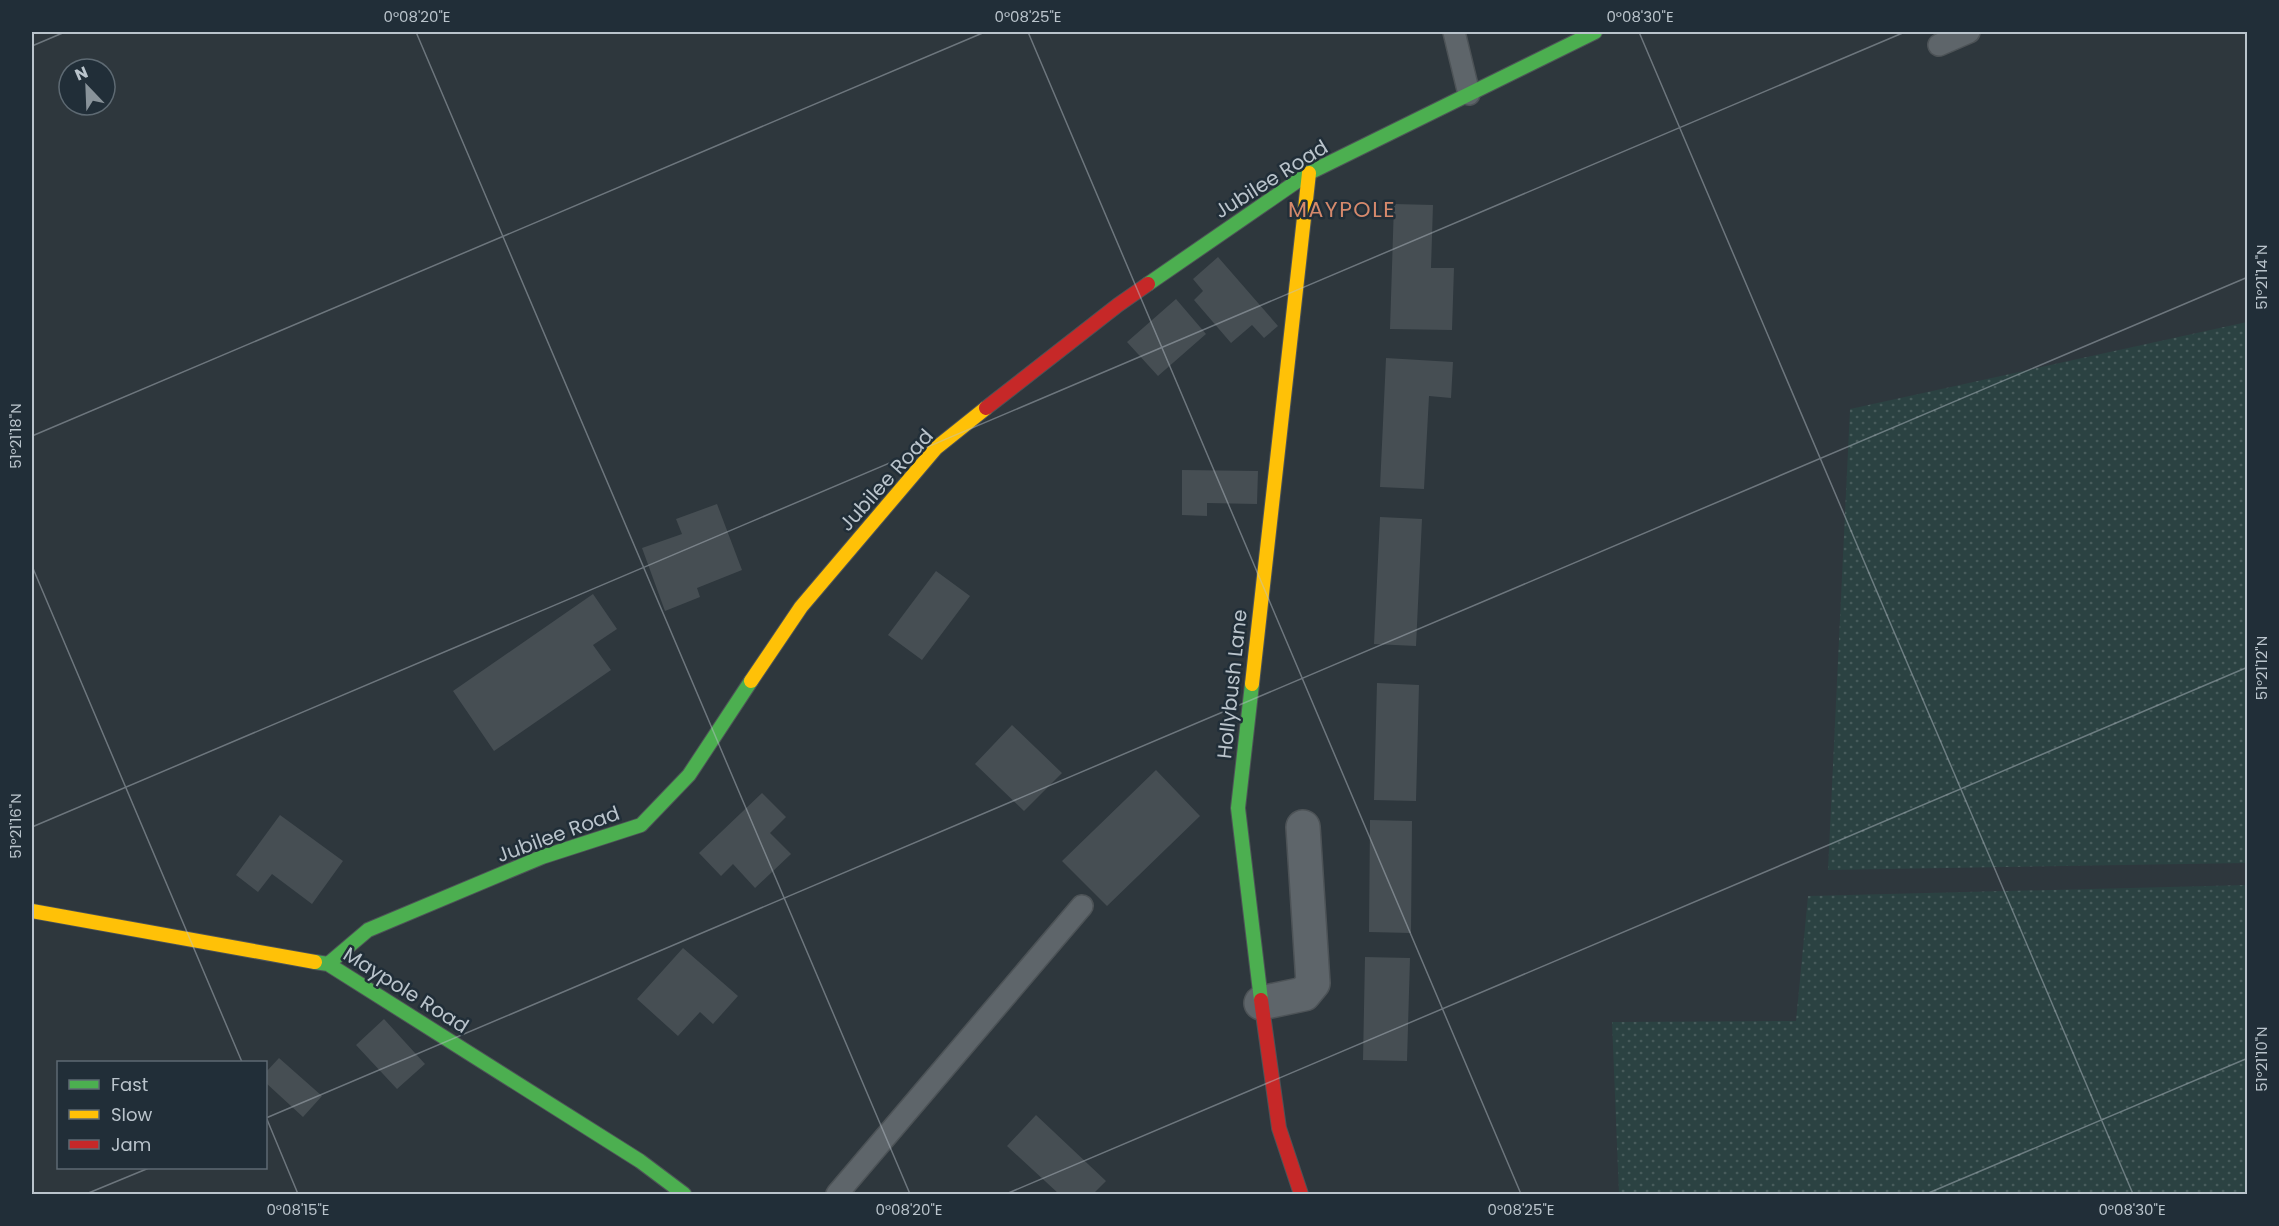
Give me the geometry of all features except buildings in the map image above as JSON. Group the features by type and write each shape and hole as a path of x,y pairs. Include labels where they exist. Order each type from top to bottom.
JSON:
{"street":[{"name":"Jubilee Road","path":"328,964 368,930 542,857 641,825 688,775 801,607 936,448 1118,305 1309,173 1595,32"},
{"name":"Hollybush Lane","path":"1301,1194 1279,1128 1261,1003 1238,808 1309,173"},
{"path":"1261,1003 1304,994 1313,983 1303,827"},
{"name":"Maypole Road","path":"32,911 328,964 640,1161 684,1194"}],"lane":[{"path":"1454,32 1468,94"},
{"path":"1939,45 1969,32"},
{"path":"837,1194 1082,906"}],"green space":[{"path":"2247,322 2247,863 1828,870 1850,409"},
{"path":"2247,885 2247,1194 1619,1194 1612,1022 1796,1021 1808,896"}],"traffic: fast":[{"path":"1148,284 1309,173 1595,32"},
{"path":"328,964 368,930 542,857 641,825 689,775 751,681"},
{"path":"1252,684 1238,808 1261,1000"},
{"path":"315,962 328,964 640,1161 684,1194"}],"traffic: slow":[{"path":"1252,684 1309,173"},
{"path":"751,681 801,607 936,448 986,408"},
{"path":"32,911 315,962"}],"traffic: jam":[{"path":"986,408 1148,284"},
{"path":"1261,1000 1279,1128 1301,1194"}],"district":[{"name":"MAYPOLE","path":"1342,209"}]}
